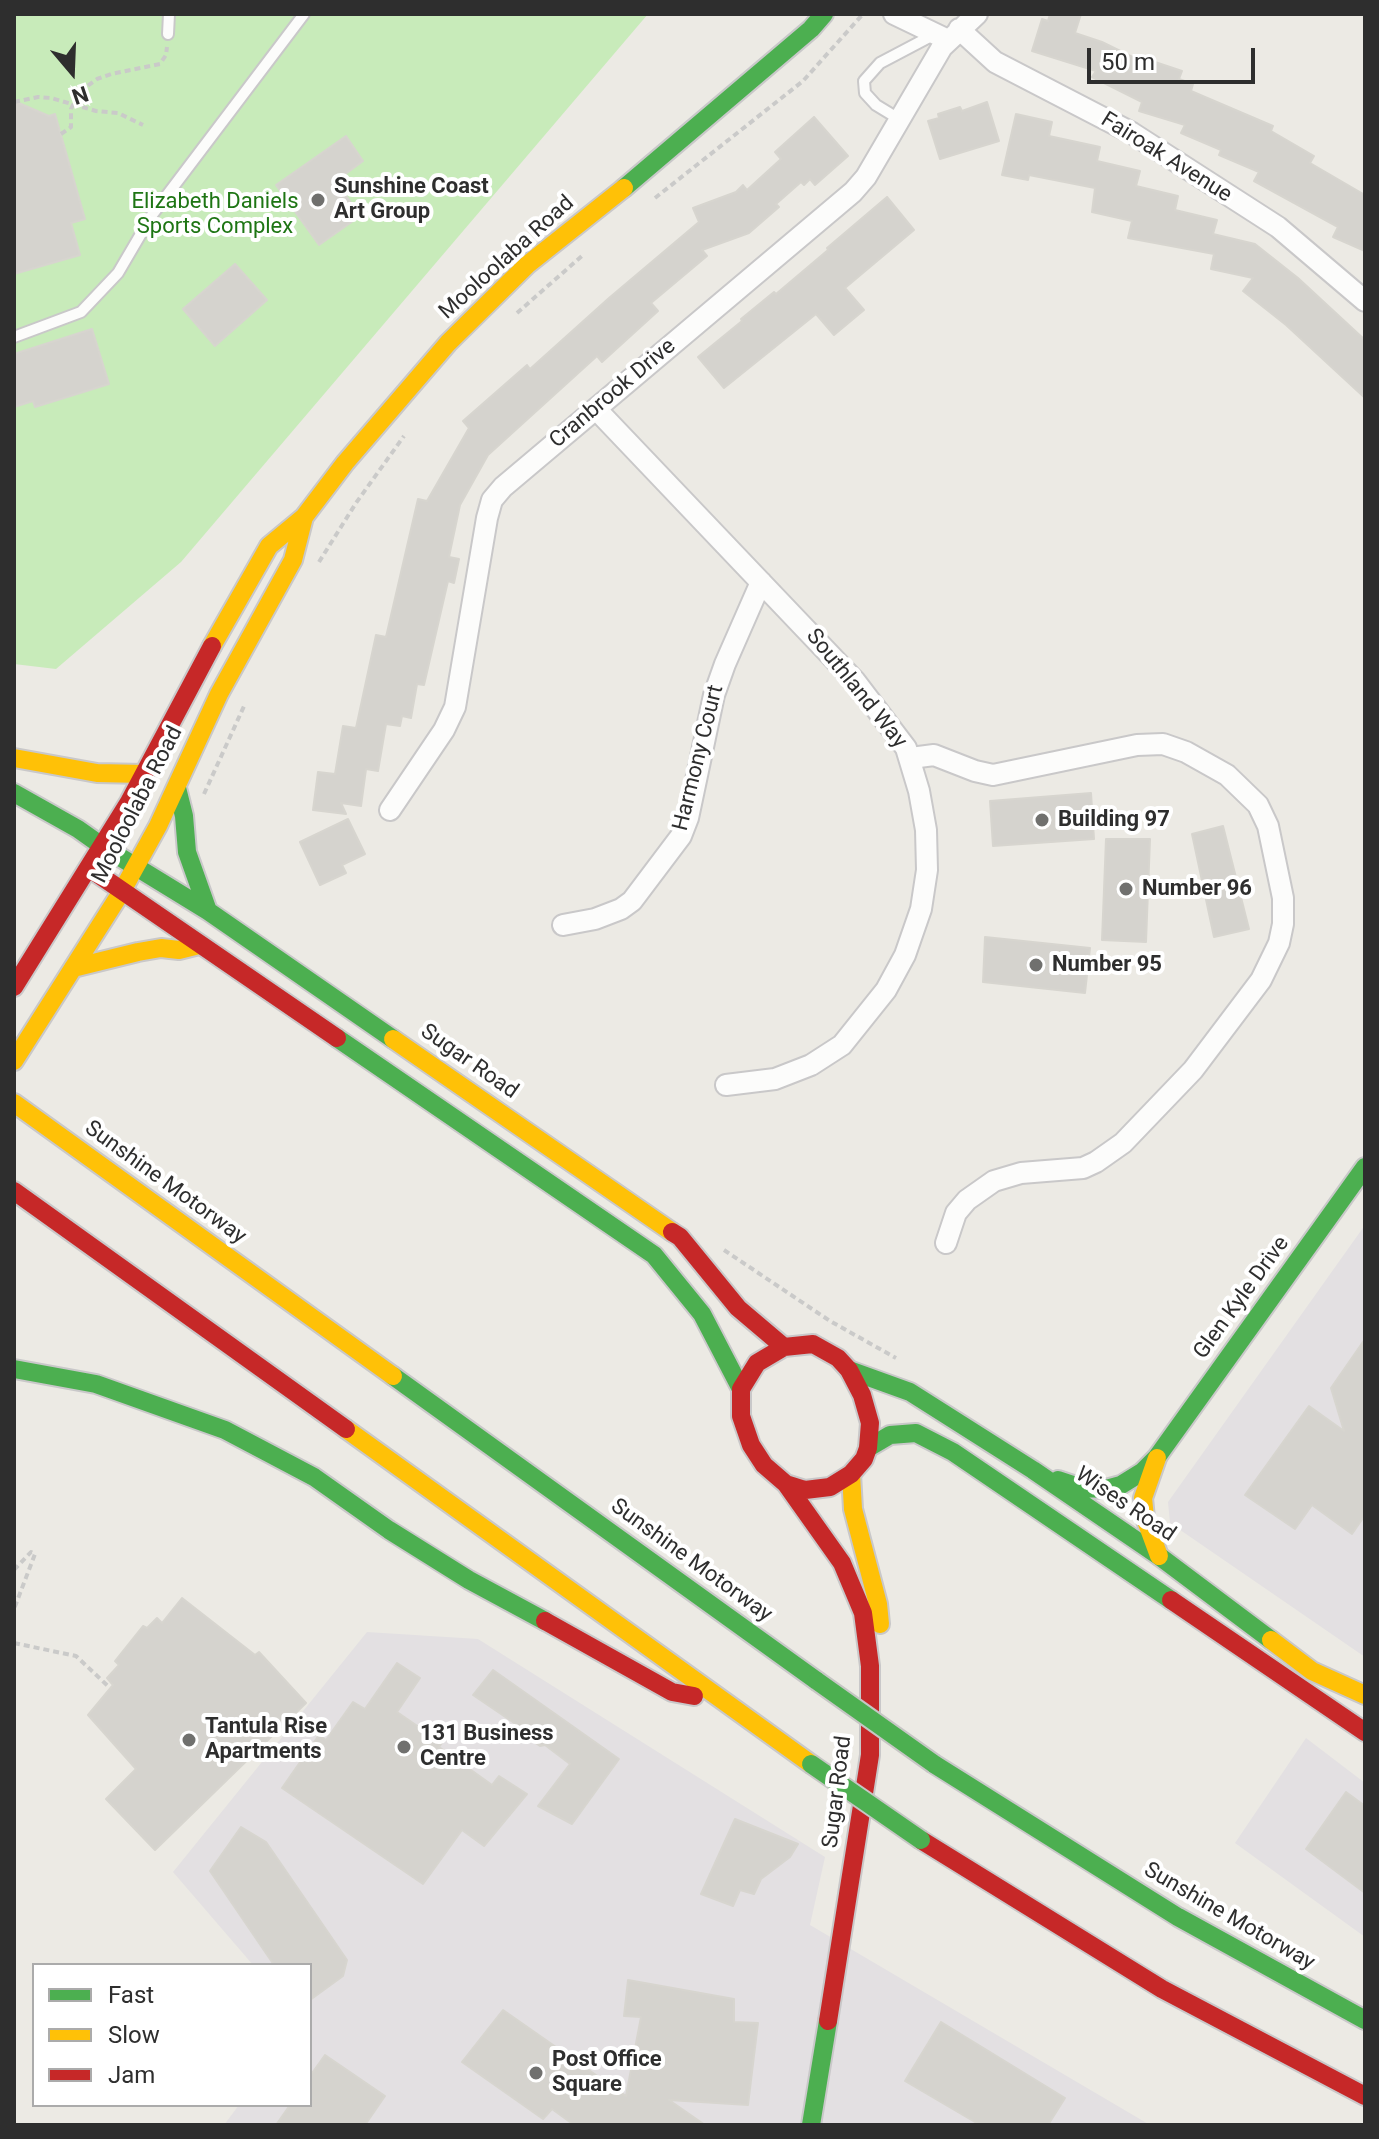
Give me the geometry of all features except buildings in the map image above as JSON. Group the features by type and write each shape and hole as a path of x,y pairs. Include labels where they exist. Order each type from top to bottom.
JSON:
{"main road":[{"name":"Mooloolaba Road","path":"14,987 144,774 269,546 304,517 345,463 448,343 527,265 639,176 811,29 824,14"},
{"name":"Mooloolaba Road","path":"769,62 795,17"},
{"name":"Mooloolaba Road","path":"14,1061 137,865 177,788 219,694 293,560 304,517"},
{"path":"14,758 97,773 144,774"},
{"path":"177,788 184,816 187,852 208,911"},
{"name":"Sugar Road","path":"14,793 78,829 208,911 680,1237 738,1308 784,1347"},
{"path":"89,868 654,1255 702,1314 741,1389 741,1416 751,1445 764,1465 786,1484 805,1490 830,1487 851,1474 864,1459 870,1423 862,1395 849,1370 838,1358 813,1344 784,1347 757,1363 741,1389"},
{"path":"73,968 138,952 161,948 179,950 199,945"},
{"name":"Sunshine Motorway","path":"14,1103 934,1764 1178,1917 1365,2020"},
{"name":"Glen Kyle Drive","path":"1157,1457 1365,1167"},
{"path":"14,1191 921,1840 1150,1982 1365,2096"},
{"path":"14,1369 96,1384 225,1430 314,1477 389,1530 469,1580 672,1692 727,1703"},
{"name":"Wises Road","path":"849,1370 910,1392 1033,1470 1159,1556 1312,1671 1365,1695"},
{"path":"868,1448 890,1435 916,1433 953,1452 1365,1732"},
{"path":"1033,1470 1082,1488 1106,1489 1121,1485 1142,1472 1157,1457"},
{"path":"1157,1457 1143,1498 1149,1536 1159,1556"},
{"path":"851,1474 853,1509 878,1604 885,1671 870,1755"},
{"name":"Sugar Road","path":"786,1484 842,1563 863,1613 870,1666 870,1755 811,2125"}],"street":[{"name":"Fairoak Avenue","path":"894,14 947,34 1132,133 1278,227 1365,301"},
{"name":"Cranbrook Drive","path":"390,810 444,730 455,707 492,500 503,487 853,192 866,177 947,34 977,14"},
{"name":"Southland Way","path":"596,409 855,681 899,736 911,758 926,830 927,870 921,909 905,955 886,990 842,1045 811,1065 775,1079 726,1085"},
{"name":"Harmony Court","path":"563,925 607,916 632,901 681,836 688,818 714,695 761,582"},
{"path":"911,758 934,755 987,775 1151,743 1186,752 1227,775 1258,805 1268,826 1283,898 1279,943 1261,980 1193,1070 1123,1143 1083,1168 1021,1173 994,1181 967,1200 956,1213 946,1243"}],"lane":[{"path":"168,39 169,14"},
{"path":"14,337 81,312 118,273 152,215 304,14"},
{"path":"899,119 876,105 865,93 864,81 880,63 947,34"}],"path":[{"path":"653,200 803,81 863,14"},
{"path":"61,134 71,127 73,103 79,92 97,79 160,64 166,55 168,39"},
{"path":"14,102 51,98 96,111 118,113 143,125"},
{"path":"23,105 27,99"},
{"path":"510,320 591,249"},
{"path":"317,565 408,430"},
{"path":"200,804 250,693"},
{"path":"722,1248 830,1321 907,1364"},
{"path":"14,1570 31,1552 35,1554 14,1609"},
{"path":"14,1643 76,1656 110,1688"}],"shaded area":[{"path":"1365,1225 1365,1657 1170,1523 1168,1502"},
{"path":"367,1632 478,1639 825,1857 810,1925 1150,2125 224,2125 238,2107 312,2107 312,1963 251,1963 173,1872"},
{"path":"1306,1738 1365,1783 1365,1937 1235,1843"}],"green space":[{"name":"Elizabeth Daniels Sports Complex","path":"14,14 648,14 181,562 56,669 14,664"}],"traffic: fast":[{"path":"624,188 811,29 824,14"},
{"path":"177,788 184,816 187,852 208,911"},
{"path":"14,793 102,846"},
{"path":"102,846 208,911 393,1039"},
{"path":"337,1038 654,1255 702,1314 741,1389"},
{"path":"1058,1480 1082,1488 1106,1489 1121,1485 1142,1472 1157,1457 1365,1167"},
{"path":"14,1369 96,1384 225,1430 314,1477 389,1530 469,1580 545,1621"},
{"path":"849,1370 910,1392 1033,1470 1159,1556 1271,1640"},
{"path":"393,1376 817,1681"},
{"path":"868,1448 890,1435 916,1433 953,1452 1171,1600"},
{"path":"817,1681 934,1764"},
{"path":"811,1764 921,1840"},
{"path":"934,1764 1178,1917 1365,2020"},
{"path":"811,2125 828,2021"}],"traffic: slow":[{"path":"212,646 269,546 304,517 345,463 448,343 527,265 624,188"},
{"path":"14,1061 122,891 158,826 219,694 293,560 304,517"},
{"path":"14,758 97,773 144,774"},
{"path":"73,968 138,952 161,948 179,950 199,945"},
{"path":"393,1039 672,1232"},
{"path":"14,1103 393,1376"},
{"path":"346,1429 811,1764"},
{"path":"1157,1458 1143,1498 1145,1518 1159,1556"},
{"path":"851,1474 853,1509 878,1604 880,1624"},
{"path":"1271,1640 1312,1671 1365,1695"}],"traffic: jam":[{"path":"14,987 129,802 212,646"},
{"path":"89,868 337,1038"},
{"path":"14,1191 346,1429"},
{"path":"672,1232 680,1237 738,1308 784,1347"},
{"path":"813,1344 838,1358 849,1370 862,1395 870,1423 864,1459 851,1474 830,1487 805,1490 786,1484 764,1465 751,1445 741,1416 741,1389 757,1363 784,1347 813,1344"},
{"path":"786,1484 842,1563 863,1613 870,1666 870,1755 828,2021"},
{"path":"1171,1600 1365,1732"},
{"path":"545,1621 672,1692 694,1696"},
{"path":"921,1840 1162,1989 1365,2096"}],"place":[{"name":"Sunshine Coast Art Group","path":"318,200"},
{"name":"Building 97","path":"1042,820"},
{"name":"Number 96","path":"1126,889"},
{"name":"Number 95","path":"1036,965"},
{"name":"Tantula Rise Apartments","path":"189,1740"},
{"name":"131 Business Centre","path":"404,1747"},
{"name":"Post Office Square","path":"536,2073"}]}
